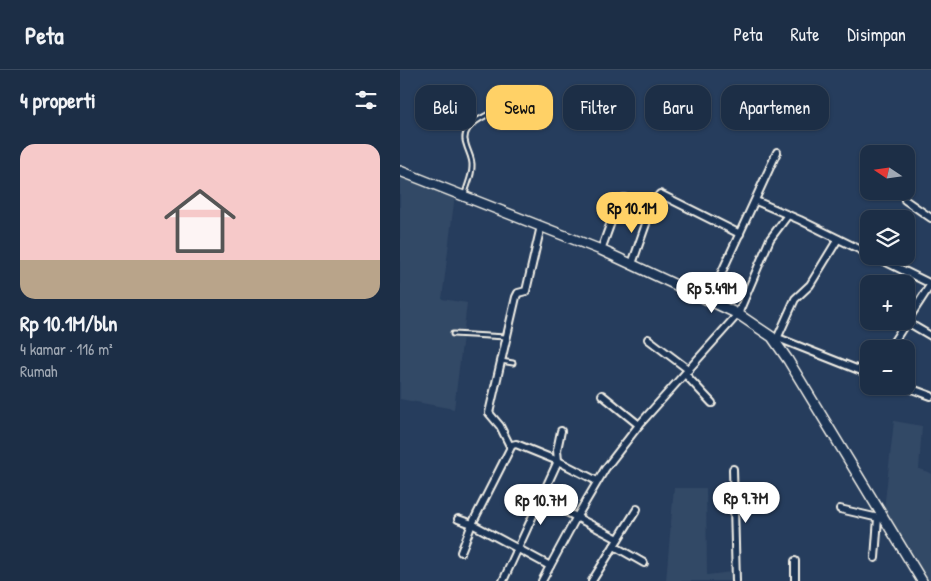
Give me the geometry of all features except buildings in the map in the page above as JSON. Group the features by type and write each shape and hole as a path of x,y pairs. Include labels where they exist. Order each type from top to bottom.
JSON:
{"street":[{"path":"710,300 778,152"},
{"path":"400,171 601,250 738,314 777,339 860,371"},
{"path":"632,264 657,195 660,194 740,234"},
{"path":"601,250 619,200 624,198 652,209"},
{"path":"904,200 931,218"},
{"path":"756,201 860,250"},
{"path":"542,581 597,481 639,425 738,314 770,239 788,215"},
{"path":"510,446 500,426 489,414 516,296 527,290 541,226"},
{"path":"777,339 795,299 810,285 838,239"},
{"path":"892,265 931,284 915,309"},
{"path":"915,327 931,336"},
{"path":"648,339 687,372 712,403"},
{"path":"777,339 881,518 922,581"},
{"path":"915,390 931,396"},
{"path":"602,396 639,425"},
{"path":"503,581 558,462 557,450 561,431"},
{"path":"461,552 472,524 510,446 516,444 597,481"},
{"path":"732,469 736,581"},
{"path":"542,499 618,539"},
{"path":"840,509 881,518"},
{"path":"592,581 637,510"},
{"path":"875,558 881,518"},
{"path":"458,519 472,524 550,566"},
{"path":"614,546 644,562"},
{"path":"795,561 795,581"}],"lane":[{"path":"464,197 472,167 472,158 464,140 466,132 476,121 486,116"},
{"path":"454,334 506,337"},
{"path":"501,360 513,363"}],"shaded area":[{"path":"400,175 455,194 442,299 467,303 454,409 400,399"},
{"path":"894,421 922,426 919,469 931,473 931,581 921,581 883,519"},
{"path":"674,488 706,488 707,575 732,572 732,581 666,581"}]}
